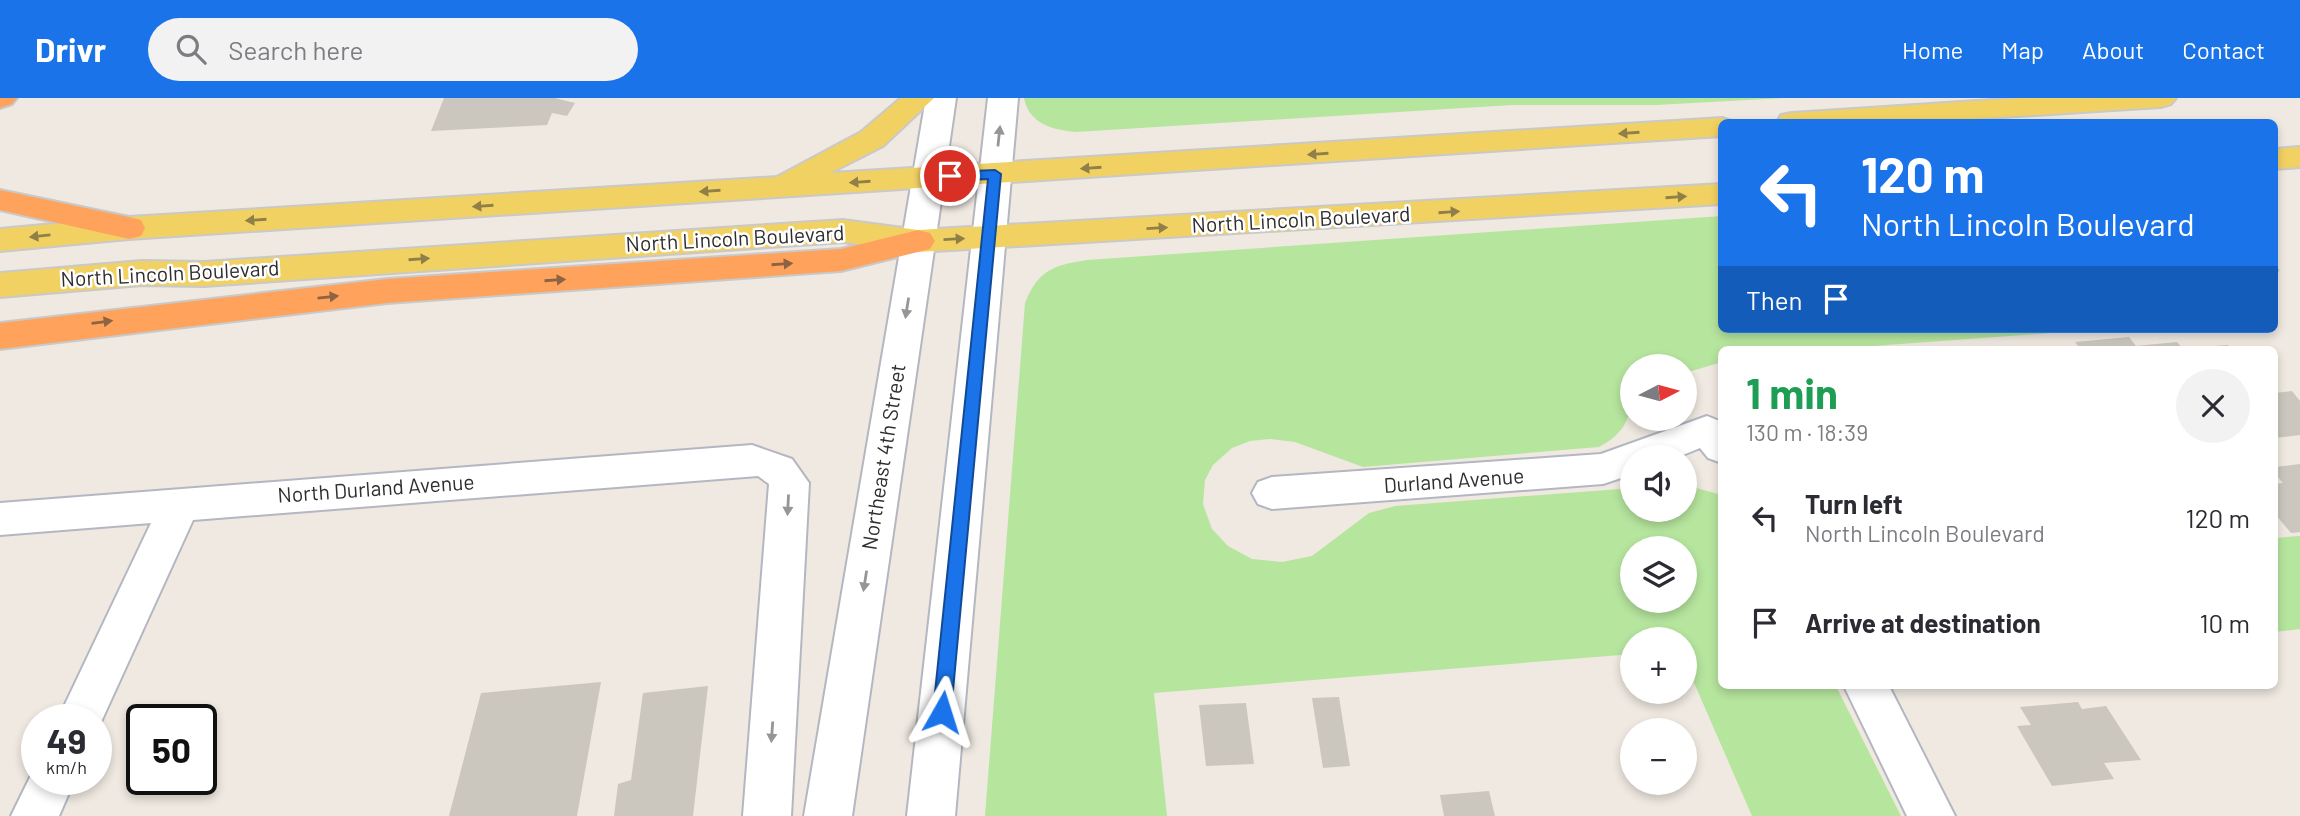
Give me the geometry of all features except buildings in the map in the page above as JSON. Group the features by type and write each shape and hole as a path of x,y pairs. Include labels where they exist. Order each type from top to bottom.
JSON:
{"highway":[{"path":"0,200 129,228"},
{"path":"0,336 387,291 841,260 918,241"}],"main road":[{"path":"778,187 872,139 919,98"},
{"path":"1838,119 2161,98"},
{"path":"0,240 129,228 1718,127"},
{"path":"2278,159 2300,157"},
{"name":"North Lincoln Boulevard","path":"0,285 843,231 918,241 1718,194"}],"street":[{"name":"Northeast 4th Street","path":"828,816 941,98"},
{"path":"931,816 1003,98"},
{"name":"Durland Avenue","path":"1687,445 1714,439"},
{"name":"North Durland Avenue","path":"0,519 752,460 784,473 789,483 767,816"},
{"name":"Durland Avenue","path":"1272,493 1603,469 1620,462"},
{"path":"87,704 180,504"},
{"path":"1868,689 1931,816"},
{"path":"35,816 45,795"}],"green space":[{"path":"1024,98 1784,98 1656,105 1512,105 1076,132 1043,124 1031,114"},
{"path":"1718,216 1718,333 2051,333 1873,346 1718,346 1718,363 1698,369 1698,354 1620,354 1620,431 1599,447 1363,467 1295,442 1270,439 1250,441 1232,448 1213,465 1205,480 1203,504 1212,529 1228,546 1252,559 1282,562 1312,556 1369,513 1395,506 1620,489 1620,522 1697,522 1697,488 1718,494 1718,689 1838,689 1901,816 1752,816 1697,690 1697,627 1620,627 1620,655 1154,693 1167,816 985,816 1025,303 1042,276 1056,267 1087,260"},
{"path":"2300,536 2300,629 2278,632 2278,538"}],"route":[{"path":"942,712 987,278 995,174 950,176"}]}
